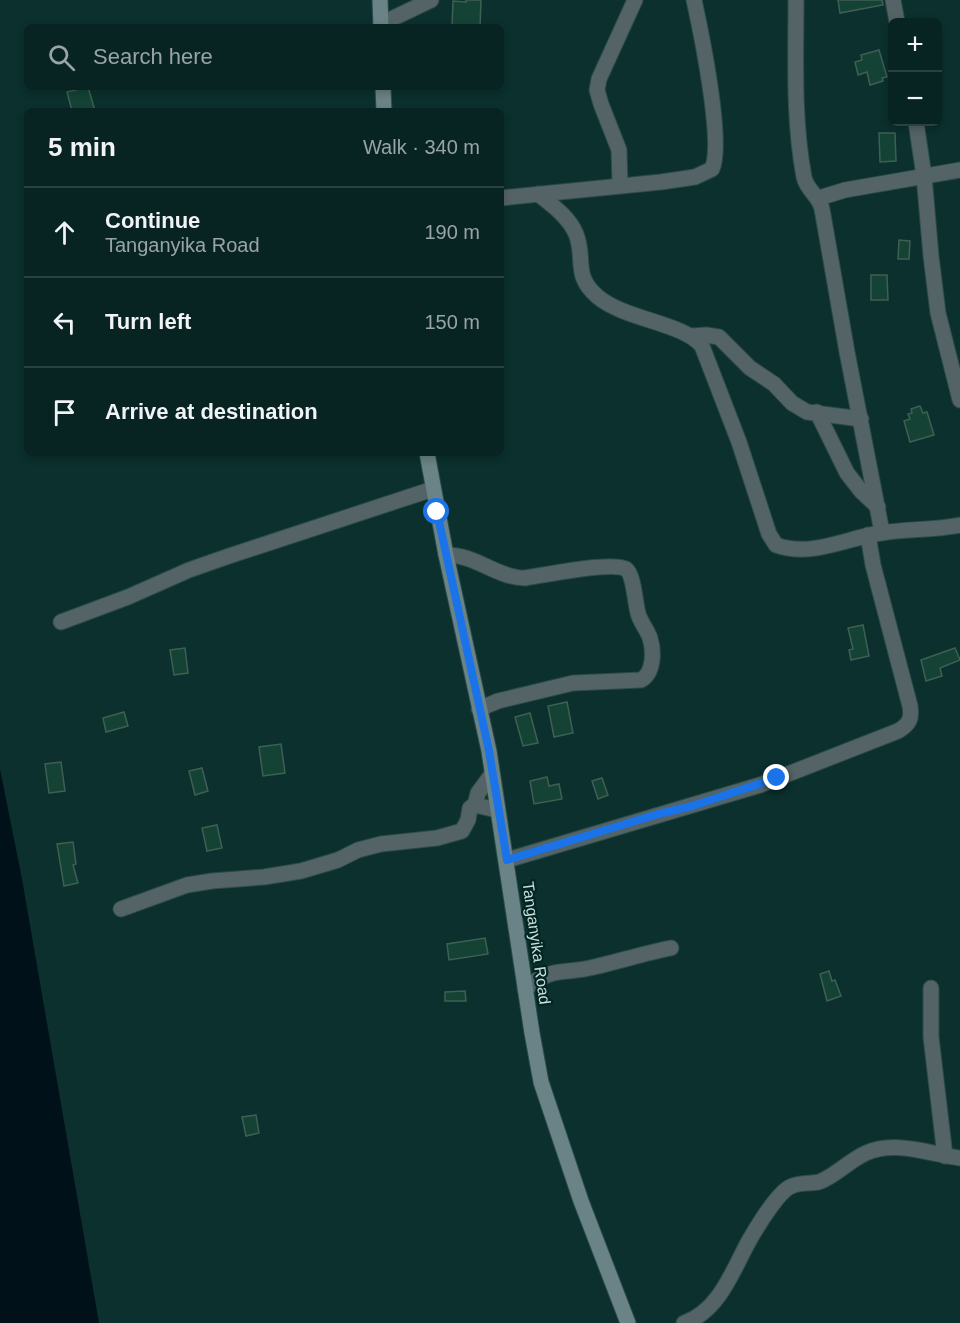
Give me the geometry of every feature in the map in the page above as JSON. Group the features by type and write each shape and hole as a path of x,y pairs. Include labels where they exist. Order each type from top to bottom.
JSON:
{"street":[{"path":"380,0 381,24"},
{"path":"385,24 431,0"},
{"path":"620,185 619,150 597,90 599,79 635,0"},
{"path":"504,198 695,177 709,172 714,165 715,149 707,61 694,0"},
{"path":"507,860 760,785 898,731 910,721 910,705 873,565 878,507 819,198 807,185 802,166 796,62 796,0"},
{"path":"893,0 896,18"},
{"path":"383,90 384,108"},
{"path":"917,126 938,312 960,400"},
{"path":"819,198 845,190 960,170"},
{"path":"538,194 571,225 577,237 585,282 607,304 628,314 692,336 719,337 739,358 774,384 792,403 807,412 861,419"},
{"path":"692,336 702,346 719,386 773,542 790,549 808,550 875,534 960,525"},
{"path":"817,412 847,473 878,507"},
{"name":"Tanganyika Road","path":"428,456 446,555 489,751 525,989 542,1082 558,1137 628,1323"},
{"path":"61,622 219,559 433,489"},
{"path":"446,555 463,557 513,578 604,567 628,570 640,621 650,639 652,651 650,670 641,680 573,683 506,699 479,709"},
{"path":"121,909 187,885 264,878 301,871 381,844 451,835 462,831 468,820 470,808 475,805 478,793 492,774"},
{"path":"475,805 497,810"},
{"path":"525,989 539,977 554,972 584,970 646,952 671,948"},
{"path":"684,1323 694,1319 714,1301 730,1281 750,1238 788,1188 801,1183 820,1182 865,1153 879,1149 910,1148 953,1157 931,1037 931,988"}],"water":[{"path":"0,769 22,879 99,1323 0,1323"}],"building":[{"path":"466,0 481,0 480,24 452,24 453,1 466,2"},
{"path":"838,0 882,0 883,5 840,13"},
{"path":"879,50 887,77 882,78 883,81 870,85 867,72 858,75 855,62 862,60 861,55"},
{"path":"89,90 94,108 71,108 67,92"},
{"path":"879,133 895,133 896,161 880,162"},
{"path":"899,240 910,241 909,259 898,259"},
{"path":"871,275 887,275 888,300 871,300"},
{"path":"920,406 923,413 927,412 934,435 910,442 904,421 910,419 908,414 912,413 911,409"},
{"path":"863,625 869,656 851,660 849,650 853,649 848,628"},
{"path":"185,648 188,673 174,675 170,650"},
{"path":"955,648 960,660 940,668 942,676 926,681 921,660"},
{"path":"567,702 573,733 554,737 548,706"},
{"path":"124,712 128,726 106,732 103,718"},
{"path":"530,713 538,743 523,746 515,717"},
{"path":"281,744 285,773 263,776 259,747"},
{"path":"61,762 65,791 49,793 45,764"},
{"path":"202,768 208,791 195,795 189,771"},
{"path":"547,777 549,786 559,784 562,799 534,804 530,781"},
{"path":"602,778 608,795 598,799 592,781"},
{"path":"217,825 222,848 207,851 202,828"},
{"path":"73,842 76,864 73,865 78,883 64,886 57,844"},
{"path":"485,938 488,954 449,960 447,944"},
{"path":"829,971 841,996 827,1001 820,974"},
{"path":"465,991 466,1001 445,1001 445,992"},
{"path":"256,1115 259,1133 246,1136 242,1117"}],"route":[{"path":"437,512 489,751 507,860 658,814 692,806 777,778"}]}
